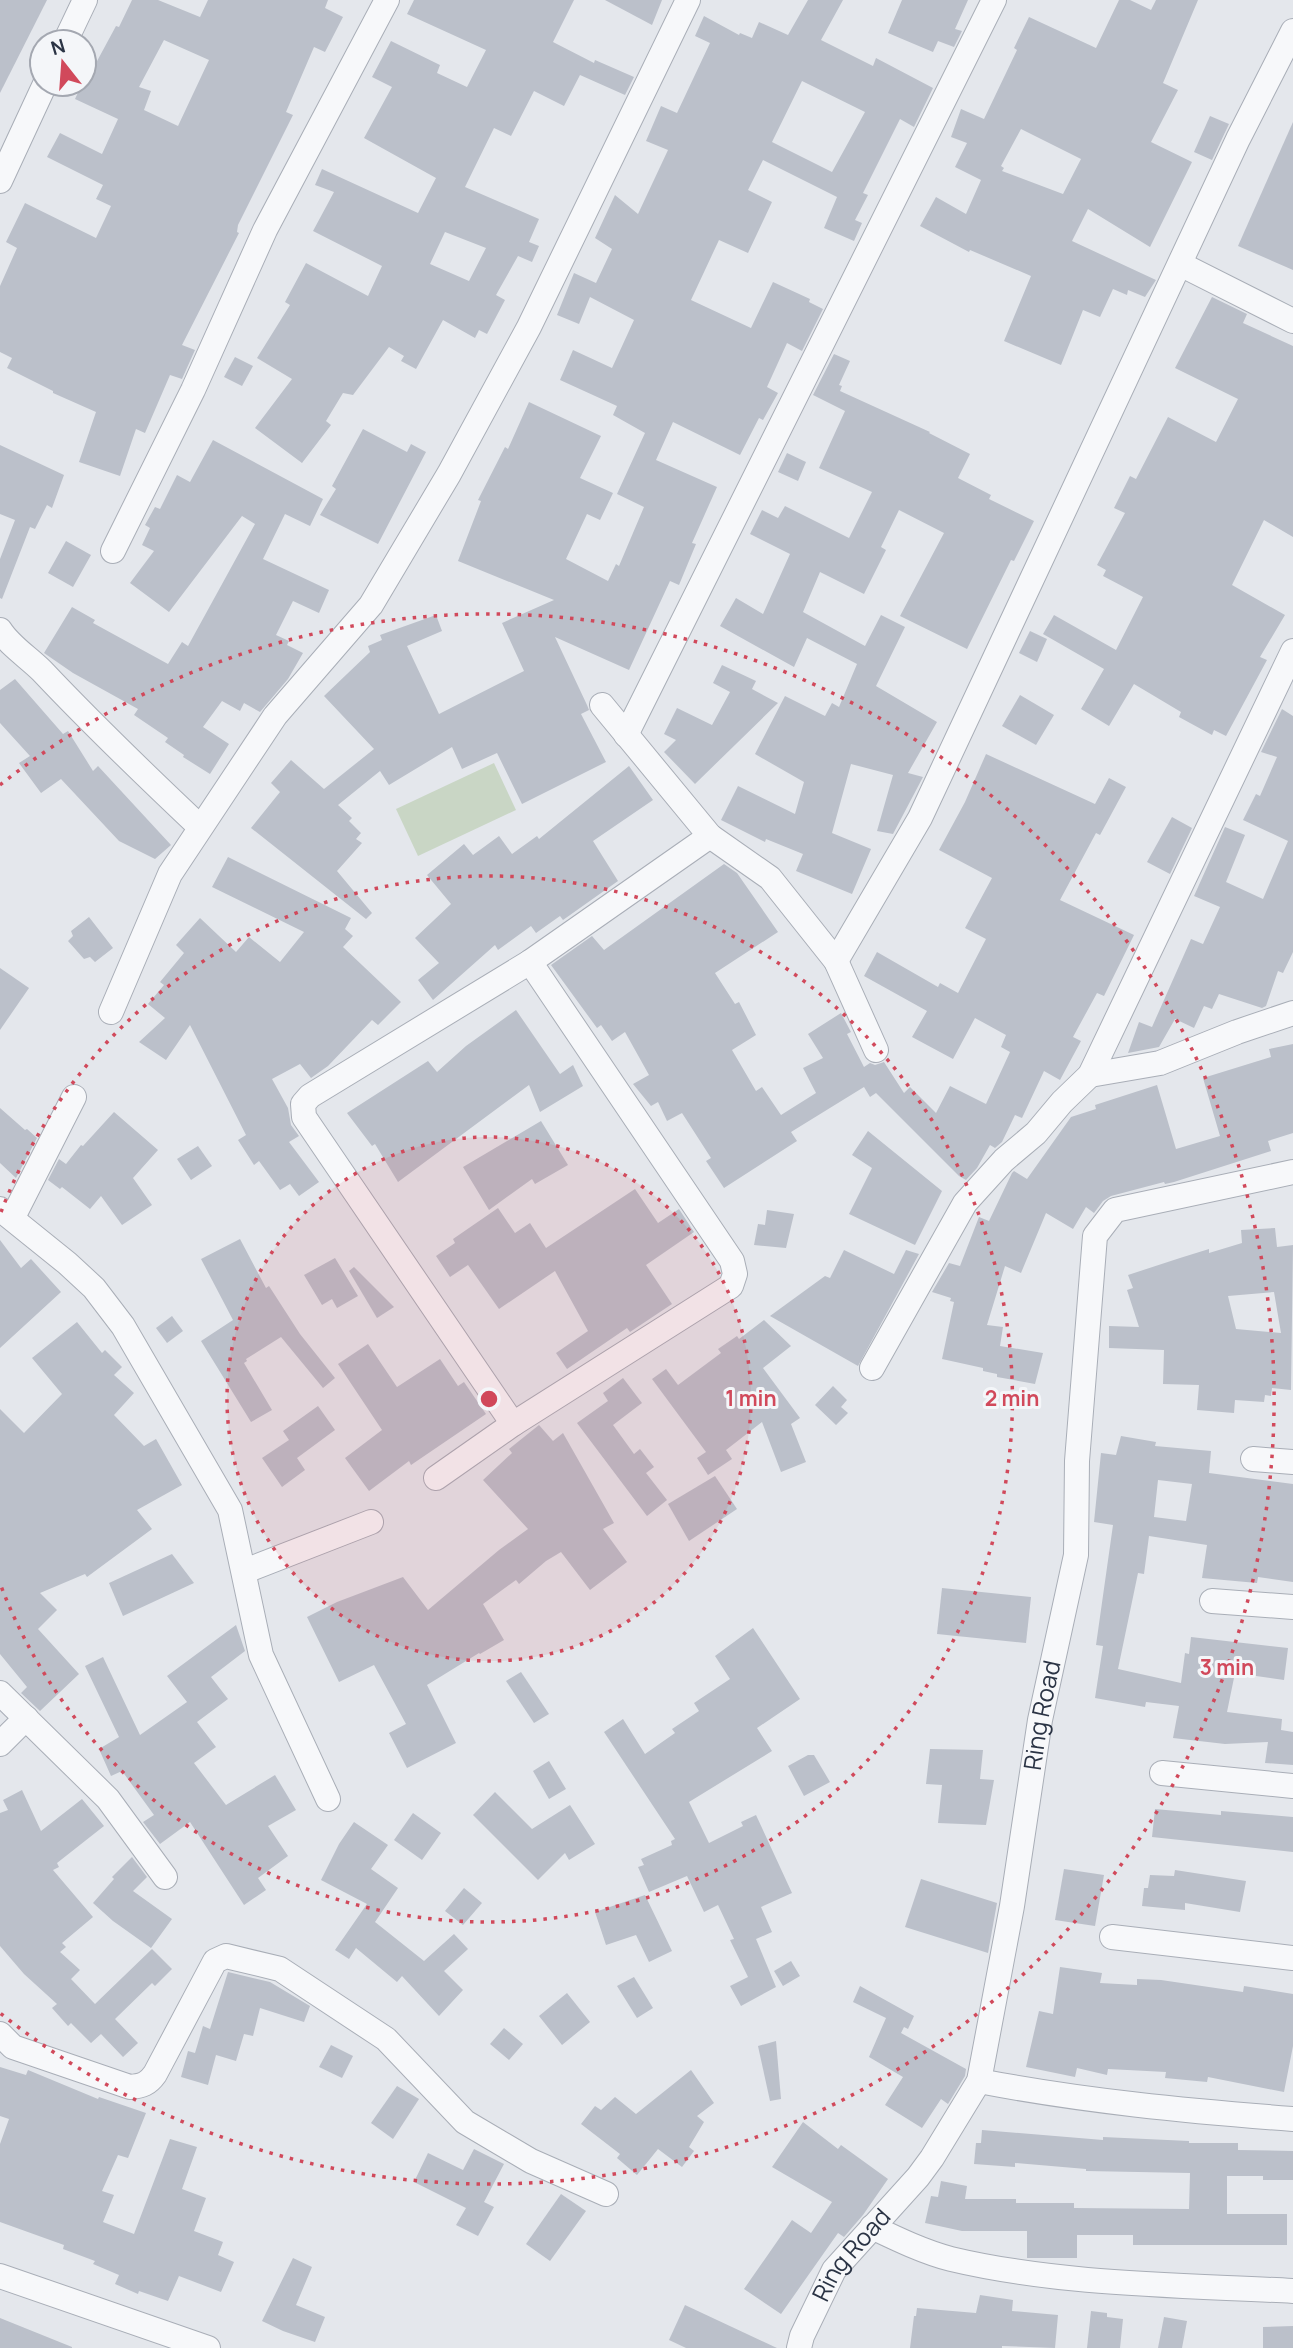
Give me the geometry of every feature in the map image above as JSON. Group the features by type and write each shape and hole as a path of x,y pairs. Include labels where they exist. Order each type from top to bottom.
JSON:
{"street":[{"path":"72,28 85,0"},
{"path":"113,551 192,390 265,230 387,0"},
{"path":"111,1012 170,874 275,716 371,605 442,486 529,327 688,0"},
{"path":"626,735 994,0"},
{"path":"836,961 920,818 1238,139 1293,31"},
{"path":"0,181 39,98"},
{"path":"1180,264 1293,321"},
{"path":"0,630 96,728 200,827"},
{"path":"873,1368 965,1203 1004,1160 1036,1133 1090,1075 1293,651"},
{"path":"602,705 710,836 770,878 836,961 876,1049"},
{"path":"513,1424 304,1117 303,1104 310,1096 530,962 710,836"},
{"path":"436,1478 513,1424 731,1286 735,1274 732,1261 530,962"},
{"path":"1090,1075 1160,1063 1293,1013"},
{"path":"75,1097 6,1213 94,1288 123,1326 230,1510 261,1655 328,1799"},
{"name":"Ring Road","path":"799,2348 802,2336 834,2270 918,2177 979,2081 1012,1906 1040,1720 1076,1555 1077,1461 1096,1236 1115,1210 1293,1172"},
{"path":"1253,1459 1293,1462"},
{"path":"245,1571 371,1522"},
{"path":"1212,1601 1293,1607"},
{"path":"0,1693 108,1799 165,1877"},
{"path":"0,1744 26,1718"},
{"path":"1162,1773 1293,1786"},
{"path":"1112,1937 1293,1958"},
{"path":"0,2034 13,2047 130,2087 140,2087 149,2083 155,2074 215,1961 226,1956 244,1959 280,1969 386,2039 465,2122 531,2161 606,2194"},
{"path":"979,2081 1171,2110 1293,2119"},
{"path":"872,2227 950,2259 1043,2274 1135,2283 1293,2291"},
{"path":"0,2276 208,2348"}],"green space":[{"path":"494,763 516,810 418,856 396,809"}],"building":[{"path":"0,0 47,0 33,28 28,28 28,38 0,93"},
{"path":"132,0 158,0 200,17 208,0 328,0 325,8 343,17 325,52 314,47 286,112 293,115 238,225 239,233 182,345 195,350 182,379 170,375 145,433 136,429 120,476 79,462 96,412 7,368 12,358 0,352 0,286 17,248 6,242 25,203 96,238 111,206 96,199 103,185 47,157 60,133 102,154 118,119 75,99 98,98 98,59 116,26 119,27","holes":["164,40 209,60 178,126 144,110 151,91 139,87"]},
{"path":"414,0 574,0 553,42 594,63 595,60 634,77 625,95 580,75 564,106 534,91 511,136 494,128 465,187 539,219 529,242 539,246 532,262 518,256 496,295 505,300 487,334 479,330 475,338 443,320 416,369 401,361 404,356 389,347 353,395 343,393 326,421 331,425 302,463 255,428 292,379 257,358 290,305 285,302 306,263 368,296 382,266 313,231 334,192 315,185 322,169 418,213 436,178 364,138 392,87 372,77 391,41 440,65 437,73 467,87 486,50 407,14","holes":["445,232 486,248 469,281 430,264"]},
{"path":"605,0 662,0 652,25"},
{"path":"808,0 843,0 821,40 873,66 876,58 933,88 914,127 900,119 863,193 868,195 855,220 862,223 854,241 824,228 837,197 763,160 748,190 772,202 748,253 719,240 691,300 751,328 773,282 810,299 809,302 823,309 802,351 787,343 767,387 778,393 763,420 759,418 740,455 673,422 656,460 717,487 692,543 696,544 679,585 670,581 629,670 555,637 589,710 581,714 606,762 522,804 497,753 462,769 452,747 389,785 380,771 338,805 352,818 349,821 361,833 356,839 362,843 337,871 372,913 366,919 251,828 280,792 271,783 291,760 324,789 374,749 324,696 370,652 368,646 382,640 380,635 436,615 442,631 407,646 439,714 524,671 502,623 554,600 458,561 481,501 478,500 505,447 508,449 529,402 601,436 580,478 613,493 600,520 587,514 566,559 608,581 616,564 619,566 644,507 617,494 645,433 613,415 617,406 560,380 573,350 612,368 634,320 590,297 579,324 557,315 574,273 596,283 612,249 595,238 615,195 638,214 668,150 646,141 661,106 677,113 710,43 695,36 704,16 739,35 740,33 752,38 759,22 788,35","holes":["802,81 865,112 832,172 772,142"]},
{"path":"902,0 968,0 955,29 962,31 954,47 938,41 933,52 888,33"},
{"path":"1119,0 1130,0 1151,10 1156,0 1198,0 1163,83 1178,90 1151,142 1192,162 1150,247 1088,209 1072,241 1156,280 1145,297 1128,290 1127,295 1113,289 1100,317 1083,310 1061,365 1004,341 1031,276 970,250 969,252 920,226 936,197 966,214 981,180 955,167 967,143 951,137 961,109 984,119 1017,50 1014,48 1029,17 1096,48","holes":["1021,129 1081,159 1063,194 1002,171 1004,168 1001,166"]},
{"path":"1210,116 1229,124 1212,160 1194,152"},
{"path":"1293,122 1293,270 1238,246"},
{"path":"1212,297 1247,314 1243,323 1293,346 1293,537 1264,520 1232,585 1285,615 1260,657 1267,660 1226,736 1214,730 1212,735 1179,717 1181,712 1134,684 1109,726 1081,709 1104,669 1043,634 1054,615 1116,650 1143,597 1103,576 1106,570 1097,565 1125,513 1114,508 1130,476 1136,479 1168,417 1216,442 1238,399 1175,368"},
{"path":"834,354 850,361 839,385 842,386 840,391 930,432 970,454 958,478 991,495 989,499 1034,521 1014,561 1011,560 967,649 900,616 944,533 899,510 881,547 886,550 864,594 820,572 803,612 865,646 881,615 905,627 876,686 937,722 908,773 923,777 893,834 877,831 893,775 851,764 832,833 871,849 852,894 796,871 803,854 766,839 765,842 721,820 738,786 795,814 804,782 755,754 785,696 825,716 832,703 839,707 857,664 807,638 794,667 720,626 736,598 763,614 790,554 750,534 762,510 778,518 785,506 849,538 872,492 819,468 845,411 813,395"},
{"path":"235,357 253,366 242,386 224,377"},
{"path":"363,429 407,452 411,444 426,452 378,544 320,515 336,489 332,486"},
{"path":"213,440 323,499 310,526 285,514 263,559 329,590 319,613 293,601 276,635 289,641 287,645 303,653 288,679 260,712 244,703 240,711 222,701 203,727 229,744 210,774 183,757 184,755 165,742 168,738 134,715 138,709 73,673 44,653 72,607 95,620 93,623 168,664 182,642 188,646 255,524 242,516 169,612 130,583 154,551 142,545 150,528 145,525 155,507 160,509 177,475 190,482"},
{"path":"0,445 64,475 52,508 47,505 35,529 30,527 2,599 0,559 15,520 0,514"},
{"path":"787,453 806,462 798,481 778,472"},
{"path":"66,541 91,555 73,587 48,573"},
{"path":"1030,631 1047,639 1037,662 1019,653"},
{"path":"722,665 756,681 752,689 778,703 695,784 664,752 676,740 664,734 677,708 712,725 730,692 713,683"},
{"path":"15,679 63,734 68,731 93,771 98,766 171,845 155,859 119,841 61,779 41,793 19,763 30,756 0,723 0,690"},
{"path":"1020,695 1054,715 1036,745 1002,726"},
{"path":"1282,709 1293,716 1293,952 1283,973 1278,971 1266,1006 1262,1008 1219,994 1212,1009 1204,1006 1194,1028 1175,1019 1159,1047 1128,1053 1139,1022 1152,1027 1191,939 1203,944 1220,907 1194,896 1225,827 1245,835 1226,882 1263,899 1288,841 1243,820 1256,794 1260,796 1277,757 1261,752"},
{"path":"986,754 1095,804 1109,778 1126,787 1100,835 1096,833 1060,900 1134,935 1104,996 1097,993 1073,1037 1081,1041 1060,1080 1044,1071 1022,1118 1015,1115 1002,1142 995,1148 990,1145 977,1168 966,1180 876,1093 870,1097 864,1087 791,1132 797,1141 724,1188 706,1161 711,1158 682,1113 667,1121 658,1102 651,1106 633,1084 649,1075 625,1032 612,1041 601,1025 597,1028 551,965 592,936 604,950 724,864 737,873 778,932 715,973 735,1004 739,1002 756,1035 732,1050 756,1091 762,1087 781,1115 816,1093 803,1068 823,1058 808,1034 841,1013 851,1032 847,1034 864,1067 870,1063 875,1065 884,1062 904,1093 910,1087 936,1113 950,1086 986,1104 1010,1052 1001,1047 1006,1035 975,1018 953,1059 912,1037 927,1011 864,976 877,952 938,987 940,983 958,993 986,939 965,928 992,878 939,850 965,802"},
{"path":"629,766 653,800 593,841 618,881 563,920 560,916 536,933 531,926 498,950 495,945 433,1000 418,980 439,963 415,938 451,904 427,875 464,844 473,855 499,836 512,854 537,836 539,839"},
{"path":"1172,817 1192,828 1170,874 1147,862"},
{"path":"228,857 351,918 345,929 353,936 343,947 401,1002 378,1025 372,1020 328,1066 311,1078 300,1064 272,1079 288,1108 291,1125 299,1136 289,1142 319,1182 299,1196 290,1184 280,1190 259,1161 254,1165 238,1140 246,1135 190,1025 166,1060 139,1042 165,1018 148,1004 164,985 160,982 184,953 176,945 200,918 236,952 249,937 280,962 304,932 212,887"},
{"path":"89,917 113,948 95,962 90,957 84,959 68,941 73,936 71,931"},
{"path":"0,968 29,988 0,1030"},
{"path":"516,1010 560,1074 573,1065 583,1086 540,1112 529,1085 398,1182 375,1144 372,1146 347,1113 428,1061 437,1072 466,1046"},
{"path":"1293,1044 1293,1133 1268,1141 1271,1151 1174,1182 1164,1182 1111,1196 1103,1201 1094,1213 1086,1207 1073,1229 1046,1213 1021,1273 1005,1266 987,1325 1003,1327 1000,1346 1043,1353 1035,1384 997,1377 997,1374 983,1371 983,1368 942,1359 954,1302 950,1301 951,1298 932,1292 949,1263 960,1266 979,1217 989,1221 1012,1173 1014,1171 1027,1179 1071,1117 1096,1109 1095,1105 1157,1085 1176,1149 1220,1136 1203,1078 1271,1057 1269,1049"},
{"path":"0,1108 37,1138 16,1178 0,1163"},
{"path":"114,1112 158,1150 133,1178 152,1205 122,1225 101,1196 90,1209 62,1187 60,1189 48,1180 59,1159 66,1164"},
{"path":"541,1121 568,1165 535,1184 532,1179 489,1210 463,1167"},
{"path":"868,1131 942,1191 915,1245 849,1214 872,1168 852,1155"},
{"path":"198,1146 212,1166 191,1180 177,1159"},
{"path":"635,1189 658,1223 679,1209 694,1232 646,1265 672,1304 630,1332 627,1328 567,1369 556,1353 588,1331 555,1271 499,1309 468,1265 450,1277 436,1256 455,1243 453,1239 498,1208 515,1233 530,1223 546,1248"},
{"path":"767,1210 794,1214 786,1248 754,1245 758,1224 765,1225"},
{"path":"1275,1228 1277,1247 1293,1245 1291,1390 1272,1388 1271,1396 1265,1395 1264,1402 1235,1400 1234,1413 1197,1410 1199,1385 1163,1384 1164,1350 1109,1348 1109,1326 1139,1327 1127,1290 1133,1288 1128,1275 1209,1249 1209,1253 1242,1243 1241,1230","holes":["1274,1292 1281,1333 1236,1329 1228,1296"]},
{"path":"240,1239 266,1288 269,1286 300,1334 335,1378 323,1388 281,1337 246,1359 244,1363 272,1410 251,1422 201,1341 233,1320 201,1259"},
{"path":"0,1240 21,1268 31,1259 61,1292 0,1348"},
{"path":"844,1250 894,1274 906,1250 919,1254 858,1366 770,1316 825,1276 830,1278"},
{"path":"335,1258 358,1296 337,1308 332,1299 322,1305 304,1275"},
{"path":"354,1267 394,1307 377,1318 349,1271"},
{"path":"172,1316 183,1331 167,1343 156,1328"},
{"path":"764,1320 791,1346 763,1368 800,1418 791,1424 806,1462 781,1472 762,1422 726,1450 732,1459 708,1475 697,1458 706,1452 652,1379 666,1369 678,1385 721,1353 718,1349 737,1336 739,1339"},
{"path":"77,1322 102,1353 105,1350 122,1367 114,1375 134,1393 114,1415 144,1446 156,1439 182,1485 137,1510 152,1529 87,1577 85,1574 40,1593 57,1610 38,1629 79,1674 40,1711 21,1693 27,1687 0,1654 0,1409 24,1433 62,1394 32,1358"},
{"path":"368,1344 397,1387 440,1359 458,1386 464,1382 486,1414 411,1465 409,1461 369,1491 345,1458 382,1430 338,1364"},
{"path":"623,1378 642,1403 613,1425 634,1454 640,1449 654,1467 646,1473 667,1500 647,1516 577,1423 608,1401 603,1393"},
{"path":"833,1386 847,1400 841,1407 848,1413 836,1425 815,1405"},
{"path":"318,1406 335,1430 297,1458 305,1470 282,1487 262,1458 289,1440 283,1431"},
{"path":"539,1425 553,1441 563,1433 614,1523 603,1529 627,1562 590,1590 561,1552 519,1584 516,1580 483,1604 504,1640 427,1685 456,1743 407,1768 389,1733 406,1724 374,1665 339,1682 307,1617 337,1602 403,1577 428,1610 528,1529 483,1480 512,1453 509,1449"},
{"path":"1121,1436 1156,1442 1155,1446 1211,1451 1209,1473 1293,1484 1293,1582 1258,1577 1257,1583 1202,1578 1207,1545 1149,1536 1144,1574 1138,1573 1118,1669 1181,1683 1185,1653 1189,1654 1191,1637 1288,1648 1284,1680 1235,1673 1227,1712 1282,1719 1281,1730 1293,1732 1293,1765 1265,1763 1268,1742 1225,1744 1173,1738 1179,1706 1146,1702 1145,1707 1095,1698 1103,1646 1096,1645 1113,1525 1094,1522 1101,1453 1116,1455","holes":["1158,1480 1192,1484 1186,1521 1154,1517"]},
{"path":"715,1476 737,1509 689,1541 668,1504"},
{"path":"172,1554 194,1583 123,1616 109,1583"},
{"path":"942,1588 1031,1597 1026,1643 937,1634"},
{"path":"236,1625 245,1651 211,1677 228,1699 197,1722 216,1747 194,1763 226,1805 275,1775 296,1810 268,1826 288,1856 258,1878 266,1890 244,1905 190,1822 160,1844 143,1822 154,1815 122,1771 111,1776 99,1749 119,1737 85,1666 103,1657 140,1735 187,1702 167,1676"},
{"path":"753,1628 800,1699 757,1728 772,1751 689,1802 709,1843 743,1826 741,1822 756,1815 792,1893 761,1907 772,1932 756,1939 776,1987 741,2006 730,1986 748,1977 730,1940 734,1939 718,1905 704,1912 687,1876 649,1892 638,1867 644,1865 641,1859 672,1845 671,1841 675,1839 604,1732 623,1719 645,1754 675,1733 672,1729 699,1711 694,1703 730,1679 715,1656"},
{"path":"521,1672 549,1714 534,1723 506,1681"},
{"path":"930,1749 983,1750 980,1779 994,1780 986,1825 938,1823 942,1785 926,1784"},
{"path":"808,1755 814,1755 830,1782 804,1796 788,1766"},
{"path":"549,1761 566,1789 549,1799 533,1771"},
{"path":"22,1790 41,1831 82,1799 104,1826 57,1863 59,1867 53,1870 93,1917 62,1943 66,1947 60,1952 80,1970 71,1979 95,2004 152,1949 172,1969 155,1986 152,1983 115,2019 138,2043 123,2057 101,2034 91,2043 71,2023 68,2026 52,2008 57,2004 24,1974 0,1946 0,1813 8,1810 3,1800"},
{"path":"495,1792 532,1829 570,1805 595,1844 569,1860 565,1853 538,1880 473,1815"},
{"path":"1155,1809 1221,1815 1221,1811 1293,1817 1293,1852 1152,1837"},
{"path":"413,1813 441,1833 422,1860 394,1840"},
{"path":"354,1822 388,1845 371,1869 398,1888 375,1922 424,1961 454,1934 468,1949 444,1971 463,1990 439,2016 402,1976 397,1982 356,1948 349,1959 335,1950 367,1904 321,1880 339,1844"},
{"path":"132,1857 147,1877 133,1891 172,1919 151,1948 93,1903 114,1879 112,1877"},
{"path":"1064,1869 1104,1875 1095,1926 1055,1920"},
{"path":"1175,1870 1246,1881 1240,1912 1185,1903 1185,1910 1142,1906 1144,1888 1148,1888 1150,1875 1174,1876"},
{"path":"921,1879 997,1903 988,1953 905,1927"},
{"path":"464,1888 482,1903 463,1925 445,1911"},
{"path":"645,1895 672,1951 649,1962 636,1935 606,1945 595,1912"},
{"path":"791,1961 800,1976 783,1986 774,1971"},
{"path":"1060,1967 1102,1973 1100,1983 1137,1985 1137,1979 1161,1980 1243,1992 1244,1986 1293,1994 1293,2046 1284,2092 1208,2077 1207,2082 1165,2078 1166,2072 1108,2069 1107,2075 1077,2068 1075,2077 1026,2067 1039,2011 1053,2014"},
{"path":"228,1972 270,1982 310,2006 304,2022 260,2008 253,2036 244,2034 236,2061 216,2055 208,2085 181,2077 188,2051 195,2053 203,2026 210,2029"},
{"path":"634,1977 653,2008 637,2018 617,1986"},
{"path":"860,1986 914,2016 908,2029 904,2027 901,2033 966,2069 965,2076 948,2104 941,2099 922,2128 885,2105 903,2077 869,2057 886,2018 853,2002"},
{"path":"567,1993 590,2022 562,2045 539,2016"},
{"path":"504,2028 523,2044 509,2060 490,2044"},
{"path":"776,2041 781,2099 770,2101 758,2046"},
{"path":"331,2045 353,2056 342,2078 319,2067"},
{"path":"0,2067 26,2075 28,2070 98,2099 99,2097 146,2113 128,2158 118,2155 102,2191 114,2195 103,2222 134,2234 170,2139 197,2147 182,2189 206,2198 194,2231 223,2242 218,2255 234,2262 221,2292 179,2276 168,2301 139,2291 138,2294 115,2284 119,2275 93,2264 95,2261 63,2249 64,2245 0,2222 0,2144 9,2119 0,2116"},
{"path":"691,2070 714,2103 697,2116 704,2122 689,2147 694,2151 682,2167 658,2149 637,2175 617,2158 620,2154 581,2124 595,2106 601,2110 615,2097 636,2114"},
{"path":"397,2086 419,2099 393,2139 371,2123"},
{"path":"803,2122 838,2149 841,2145 888,2179 844,2237 838,2233 781,2314 744,2289 792,2220 811,2233 832,2202 772,2167"},
{"path":"982,2130 1103,2140 1103,2137 1189,2143 1238,2143 1238,2150 1293,2151 1293,2180 1263,2180 1263,2176 1227,2176 1227,2214 1287,2214 1287,2245 1133,2245 1133,2235 1077,2235 1077,2258 1027,2258 1027,2231 962,2231 925,2223 931,2196 938,2197 941,2181 967,2186 965,2199 1016,2199 1016,2203 1074,2203 1074,2208 1189,2209 1190,2173 1086,2171 1015,2163 1015,2167 974,2164 976,2143 981,2143"},
{"path":"474,2149 504,2164 484,2202 494,2207 478,2236 456,2225 466,2208 414,2182 428,2153 463,2170"},
{"path":"561,2194 586,2211 550,2261 526,2244"},
{"path":"293,2258 312,2267 296,2305 325,2317 315,2342 262,2321"},
{"path":"980,2295 1013,2300 1012,2311 1058,2315 1055,2348 910,2348 917,2308 976,2313"},
{"path":"685,2305 777,2348 686,2348 669,2340"},
{"path":"1091,2311 1123,2319 1120,2348 1087,2348"},
{"path":"1164,2317 1187,2321 1182,2348 1158,2348"},
{"path":"0,2318 72,2347 72,2348 0,2348"},
{"path":"1293,2326 1293,2348 1263,2348 1263,2327"}]}
